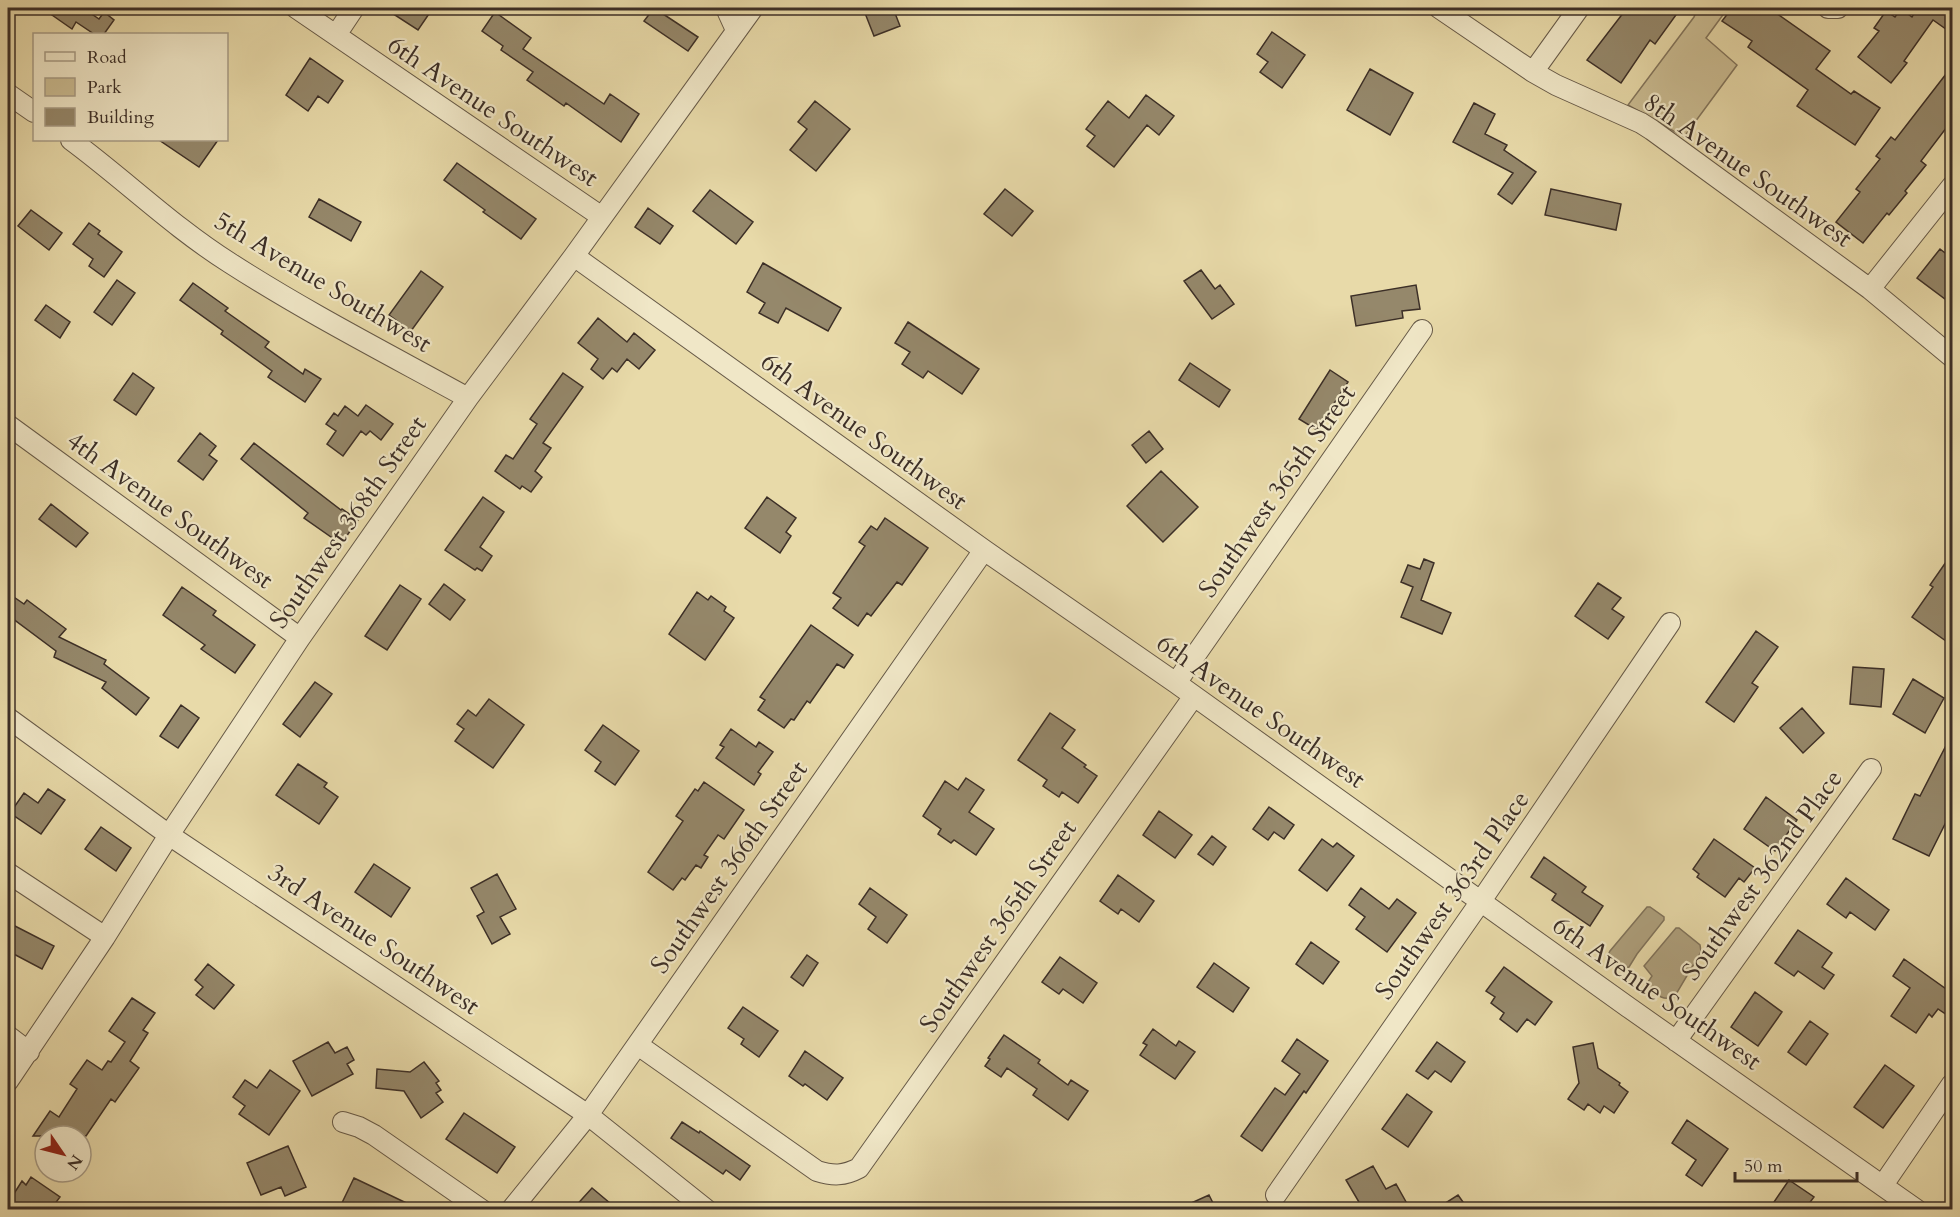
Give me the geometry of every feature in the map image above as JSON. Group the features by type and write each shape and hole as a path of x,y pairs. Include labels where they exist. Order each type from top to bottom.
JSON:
{"street":[{"name":"6th Avenue Southwest","path":"296,8 602,217"},
{"path":"336,35 354,8"},
{"path":"726,8 736,30"},
{"name":"Southwest 368th Street","path":"8,1081 300,638 468,398 574,256 753,8"},
{"name":"8th Avenue Southwest","path":"1439,8 1533,72 1556,85 1641,123 1870,289 1953,357"},
{"path":"1533,72 1579,8"},
{"path":"1828,8 1838,8"},
{"path":"8,94 33,111"},
{"name":"5th Avenue Southwest","path":"72,141 140,197 228,262 297,305 468,398"},
{"path":"1870,289 1953,186"},
{"name":"6th Avenue Southwest","path":"574,256 984,550 1176,683 1676,1041 1917,1209"},
{"name":"Southwest 365th Street","path":"1176,683 1422,330"},
{"name":"4th Avenue Southwest","path":"8,425 300,638"},
{"name":"Southwest 366th Street","path":"511,1209 588,1115 984,550"},
{"name":"Southwest 363rd Place","path":"1276,1195 1481,901 1670,623"},
{"name":"Southwest 365th Street","path":"638,1045 817,1170 838,1175 848,1174 859,1168 1194,696"},
{"name":"3rd Avenue Southwest","path":"8,718 169,835 588,1115 707,1209"},
{"name":"Southwest 362nd Place","path":"1676,1041 1871,769"},
{"path":"8,873 105,937"},
{"path":"8,1036 29,1052"},
{"path":"1883,1185 1953,1084"},
{"path":"343,1122 374,1134 482,1209"}],"green space":[{"path":"1698,8 1728,8 1706,38 1737,65 1684,137 1628,105 1694,17"}],"shaded area":[{"path":"1647,907 1664,917 1664,920 1629,967 1624,968 1611,962 1608,955 1610,951"},
{"path":"1676,928 1700,945 1701,952 1675,996 1663,998 1646,985 1652,976 1644,966"}],"building":[{"path":"42,8 83,8 99,19 104,12 114,20 105,33 92,33 76,22 72,29"},
{"path":"384,8 433,8 418,30"},
{"path":"654,8 698,37 688,51 644,21"},
{"path":"863,8 893,8 900,26 874,36"},
{"path":"1627,8 1681,8 1655,44 1650,40 1621,83 1587,60"},
{"path":"1732,8 1769,8 1830,51 1816,69 1851,94 1854,91 1880,108 1855,145 1797,106 1808,90 1748,47 1752,41 1722,21"},
{"path":"1914,8 1953,8 1953,34 1933,20 1904,61 1907,63 1891,83 1858,57 1879,31 1874,28 1886,11 1895,17 1901,9 1912,17 1917,9"},
{"path":"495,12 531,38 523,49 604,104 610,94 639,114 621,142 566,103 564,106 527,80 533,72 501,50 503,46 482,31"},
{"path":"1272,32 1305,55 1282,88 1260,72 1268,62 1257,54"},
{"path":"310,58 343,81 328,103 318,96 308,111 286,95"},
{"path":"1953,65 1953,119 1921,161 1926,165 1905,191 1907,193 1889,215 1887,213 1863,243 1836,222 1860,192 1856,189 1880,159 1876,156 1891,137 1895,140"},
{"path":"1370,69 1413,93 1390,135 1347,110"},
{"path":"1146,95 1174,116 1159,135 1147,125 1114,167 1087,146 1095,136 1086,129 1108,101 1129,118"},
{"path":"815,101 850,129 816,171 790,150 807,129 798,122"},
{"path":"1474,103 1495,114 1485,134 1507,145 1504,150 1536,172 1512,204 1498,194 1513,173 1453,142"},
{"path":"160,141 217,141 199,167"},
{"path":"457,163 536,219 521,239 444,180"},
{"path":"1005,189 1033,211 1012,236 984,214"},
{"path":"1551,189 1621,204 1616,230 1545,215"},
{"path":"710,190 753,222 736,244 693,211"},
{"path":"319,199 361,222 351,241 309,217"},
{"path":"648,208 673,226 660,244 635,227"},
{"path":"31,210 62,233 49,250 18,226"},
{"path":"89,223 100,231 98,234 122,252 104,277 89,266 93,259 73,244"},
{"path":"1940,249 1953,259 1953,305 1917,278"},
{"path":"763,263 841,308 828,331 786,308 778,323 759,313 765,303 747,292"},
{"path":"1201,270 1215,289 1220,285 1234,304 1212,319 1184,281"},
{"path":"421,271 443,287 411,331 389,315"},
{"path":"117,280 135,293 112,325 94,312"},
{"path":"193,283 228,308 225,311 269,342 265,347 303,374 305,369 321,379 305,402 268,377 272,371 221,334 223,331 180,300"},
{"path":"1416,285 1420,309 1402,311 1403,318 1356,326 1351,296"},
{"path":"46,305 70,322 60,338 35,320"},
{"path":"598,318 627,342 634,333 655,350 639,369 627,359 617,372 612,368 603,379 591,369 598,359 578,343"},
{"path":"908,322 979,369 962,394 928,371 923,378 902,364 910,352 895,343"},
{"path":"1190,363 1230,390 1219,407 1179,380"},
{"path":"1330,370 1348,382 1317,430 1299,419"},
{"path":"133,373 154,388 136,415 114,400"},
{"path":"563,373 583,387 543,443 551,448 535,471 542,477 531,492 522,486 520,489 495,471 506,455 513,459 537,424 530,419"},
{"path":"366,405 393,424 381,440 370,431 366,435 361,431 343,456 327,444 336,431 326,424 334,413 338,416 345,406 358,416"},
{"path":"1149,431 1163,449 1146,463 1132,445"},
{"path":"200,433 216,446 209,455 217,461 203,480 178,461"},
{"path":"254,443 341,510 358,520 341,544 304,518 308,513 241,459"},
{"path":"1161,471 1198,507 1163,542 1127,506"},
{"path":"483,497 504,512 480,547 492,556 482,571 477,568 475,570 445,550"},
{"path":"767,497 796,518 786,532 791,536 780,553 745,528"},
{"path":"51,504 88,533 76,547 39,519"},
{"path":"885,518 928,548 902,585 897,582 871,616 867,613 858,626 833,608 841,598 833,593 865,546 859,542 871,526 877,530"},
{"path":"1953,552 1953,632 1946,641 1912,617 1933,587 1930,585"},
{"path":"1424,559 1434,563 1421,600 1451,613 1442,634 1401,617 1413,587 1401,582 1408,565 1420,569"},
{"path":"1598,583 1621,598 1612,609 1624,617 1608,639 1575,616"},
{"path":"444,584 465,600 450,620 429,604"},
{"path":"400,585 421,599 387,650 365,636"},
{"path":"182,587 216,611 213,615 255,645 235,673 201,649 205,645 163,615"},
{"path":"697,592 708,600 711,596 726,607 724,611 734,618 705,660 669,634"},
{"path":"8,593 24,604 27,600 66,629 59,637 106,660 104,664 149,698 136,715 102,688 106,682 54,657 56,651 8,615"},
{"path":"811,625 853,655 844,668 837,664 810,703 807,701 794,720 791,719 784,728 758,710 765,700 760,697"},
{"path":"1756,631 1778,647 1752,683 1758,687 1734,722 1706,702"},
{"path":"1853,667 1884,669 1881,707 1850,704"},
{"path":"1913,679 1944,698 1925,733 1893,714"},
{"path":"315,682 332,694 300,737 283,724"},
{"path":"489,699 524,725 493,768 455,741 464,729 457,724 468,710 476,716"},
{"path":"181,705 199,718 178,748 160,736"},
{"path":"1802,708 1824,733 1803,753 1780,728"},
{"path":"1050,713 1075,730 1062,748 1097,776 1078,803 1062,792 1059,797 1043,786 1047,780 1018,760"},
{"path":"603,725 639,751 615,785 595,771 601,762 585,750"},
{"path":"731,729 756,747 759,742 773,752 758,772 761,774 754,785 716,758 724,747 720,745"},
{"path":"1953,732 1953,808 1929,856 1893,839 1915,794 1920,796"},
{"path":"298,764 327,783 324,787 338,797 319,824 276,795"},
{"path":"966,778 984,790 969,812 994,829 976,855 954,840 951,843 938,834 941,829 923,816 945,781 958,790"},
{"path":"704,782 744,810 724,839 718,835 704,855 708,857 701,868 696,865 685,880 682,878 673,890 648,872 683,821 676,816 695,789 698,791"},
{"path":"48,789 65,800 41,834 10,813 24,793 38,803"},
{"path":"1766,797 1797,820 1775,851 1744,829"},
{"path":"1269,807 1294,825 1284,839 1274,832 1268,840 1253,829"},
{"path":"1159,811 1192,835 1175,858 1143,835"},
{"path":"101,827 131,848 116,871 85,849"},
{"path":"1212,836 1226,847 1213,865 1198,854"},
{"path":"1322,839 1333,847 1337,843 1354,856 1327,891 1299,870"},
{"path":"1714,839 1755,868 1744,882 1739,878 1725,897 1697,877 1699,874 1693,869"},
{"path":"1544,857 1586,887 1582,892 1603,906 1590,926 1552,900 1556,894 1531,877"},
{"path":"374,864 410,888 391,917 355,892"},
{"path":"497,874 516,909 500,917 510,934 492,944 477,916 484,912 471,888"},
{"path":"1118,875 1154,901 1139,922 1121,909 1118,914 1100,901"},
{"path":"1846,878 1889,910 1875,930 1850,912 1846,918 1827,904"},
{"path":"870,888 907,915 887,943 868,929 876,917 859,904"},
{"path":"1361,888 1389,909 1397,899 1416,913 1387,952 1356,929 1365,917 1349,905"},
{"path":"13,925 54,946 42,969 8,951 8,936"},
{"path":"1798,930 1832,953 1822,967 1834,975 1824,989 1798,971 1794,976 1775,963"},
{"path":"1311,942 1339,962 1323,984 1296,964"},
{"path":"807,955 818,963 803,986 791,977"},
{"path":"1060,957 1097,983 1083,1003 1063,989 1059,994 1042,982"},
{"path":"1904,959 1953,994 1953,1019 1938,1009 1932,1017 1929,1014 1916,1033 1891,1016 1910,988 1893,976"},
{"path":"1214,963 1249,988 1233,1012 1197,987"},
{"path":"208,964 234,985 214,1009 196,995 203,987 195,980"},
{"path":"1504,967 1552,1002 1535,1025 1527,1019 1517,1032 1500,1019 1504,1013 1491,1003 1495,997 1486,991"},
{"path":"1755,992 1782,1012 1758,1046 1731,1027"},
{"path":"132,998 155,1013 143,1030 148,1033 130,1061 139,1068 115,1102 111,1099 93,1126 41,1124 50,1111 59,1117 77,1089 70,1084 87,1060 102,1070 108,1061 111,1062 125,1042 109,1031"},
{"path":"743,1007 778,1031 759,1057 741,1044 744,1039 728,1028"},
{"path":"1810,1021 1828,1034 1806,1065 1788,1052"},
{"path":"1153,1029 1176,1046 1179,1041 1195,1052 1175,1079 1140,1055 1147,1045 1143,1043"},
{"path":"1004,1035 1040,1060 1038,1063 1068,1085 1071,1080 1088,1091 1068,1120 1033,1095 1037,1089 1007,1068 1001,1077 985,1066"},
{"path":"1297,1039 1328,1061 1262,1151 1241,1136 1275,1088 1285,1095 1300,1074 1282,1061"},
{"path":"328,1042 335,1053 347,1047 354,1060 347,1064 353,1074 312,1096 293,1061"},
{"path":"1437,1042 1465,1062 1451,1082 1435,1071 1428,1079 1416,1071"},
{"path":"1593,1043 1598,1068 1620,1083 1619,1085 1628,1092 1614,1113 1604,1106 1600,1113 1588,1104 1584,1110 1568,1099 1579,1083 1573,1047"},
{"path":"805,1051 843,1078 827,1100 789,1076"},
{"path":"424,1062 439,1081 436,1083 441,1090 436,1093 443,1102 421,1118 404,1091 376,1088 377,1069 410,1072"},
{"path":"1885,1065 1914,1086 1883,1128 1854,1107"},
{"path":"270,1070 300,1091 269,1135 239,1114 245,1106 233,1097 245,1080 257,1088"},
{"path":"1407,1094 1432,1112 1408,1147 1382,1129"},
{"path":"464,1113 515,1147 497,1173 446,1139"},
{"path":"1687,1120 1728,1149 1702,1186 1686,1175 1696,1160 1672,1143"},
{"path":"682,1122 699,1133 700,1131 750,1166 740,1180 726,1170 723,1174 671,1138"},
{"path":"288,1146 306,1187 285,1196 281,1187 261,1195 247,1163"},
{"path":"1373,1166 1386,1189 1396,1184 1410,1209 1363,1209 1346,1180"},
{"path":"31,1177 33,1184 41,1184 60,1197 51,1209 8,1209 8,1203 22,1181 26,1185"},
{"path":"354,1178 419,1209 339,1209"},
{"path":"1789,1180 1814,1197 1805,1209 1785,1209 1774,1202"},
{"path":"592,1188 617,1209 573,1209"},
{"path":"1209,1195 1216,1209 1178,1209"},
{"path":"1458,1195 1468,1209 1436,1209"}]}
